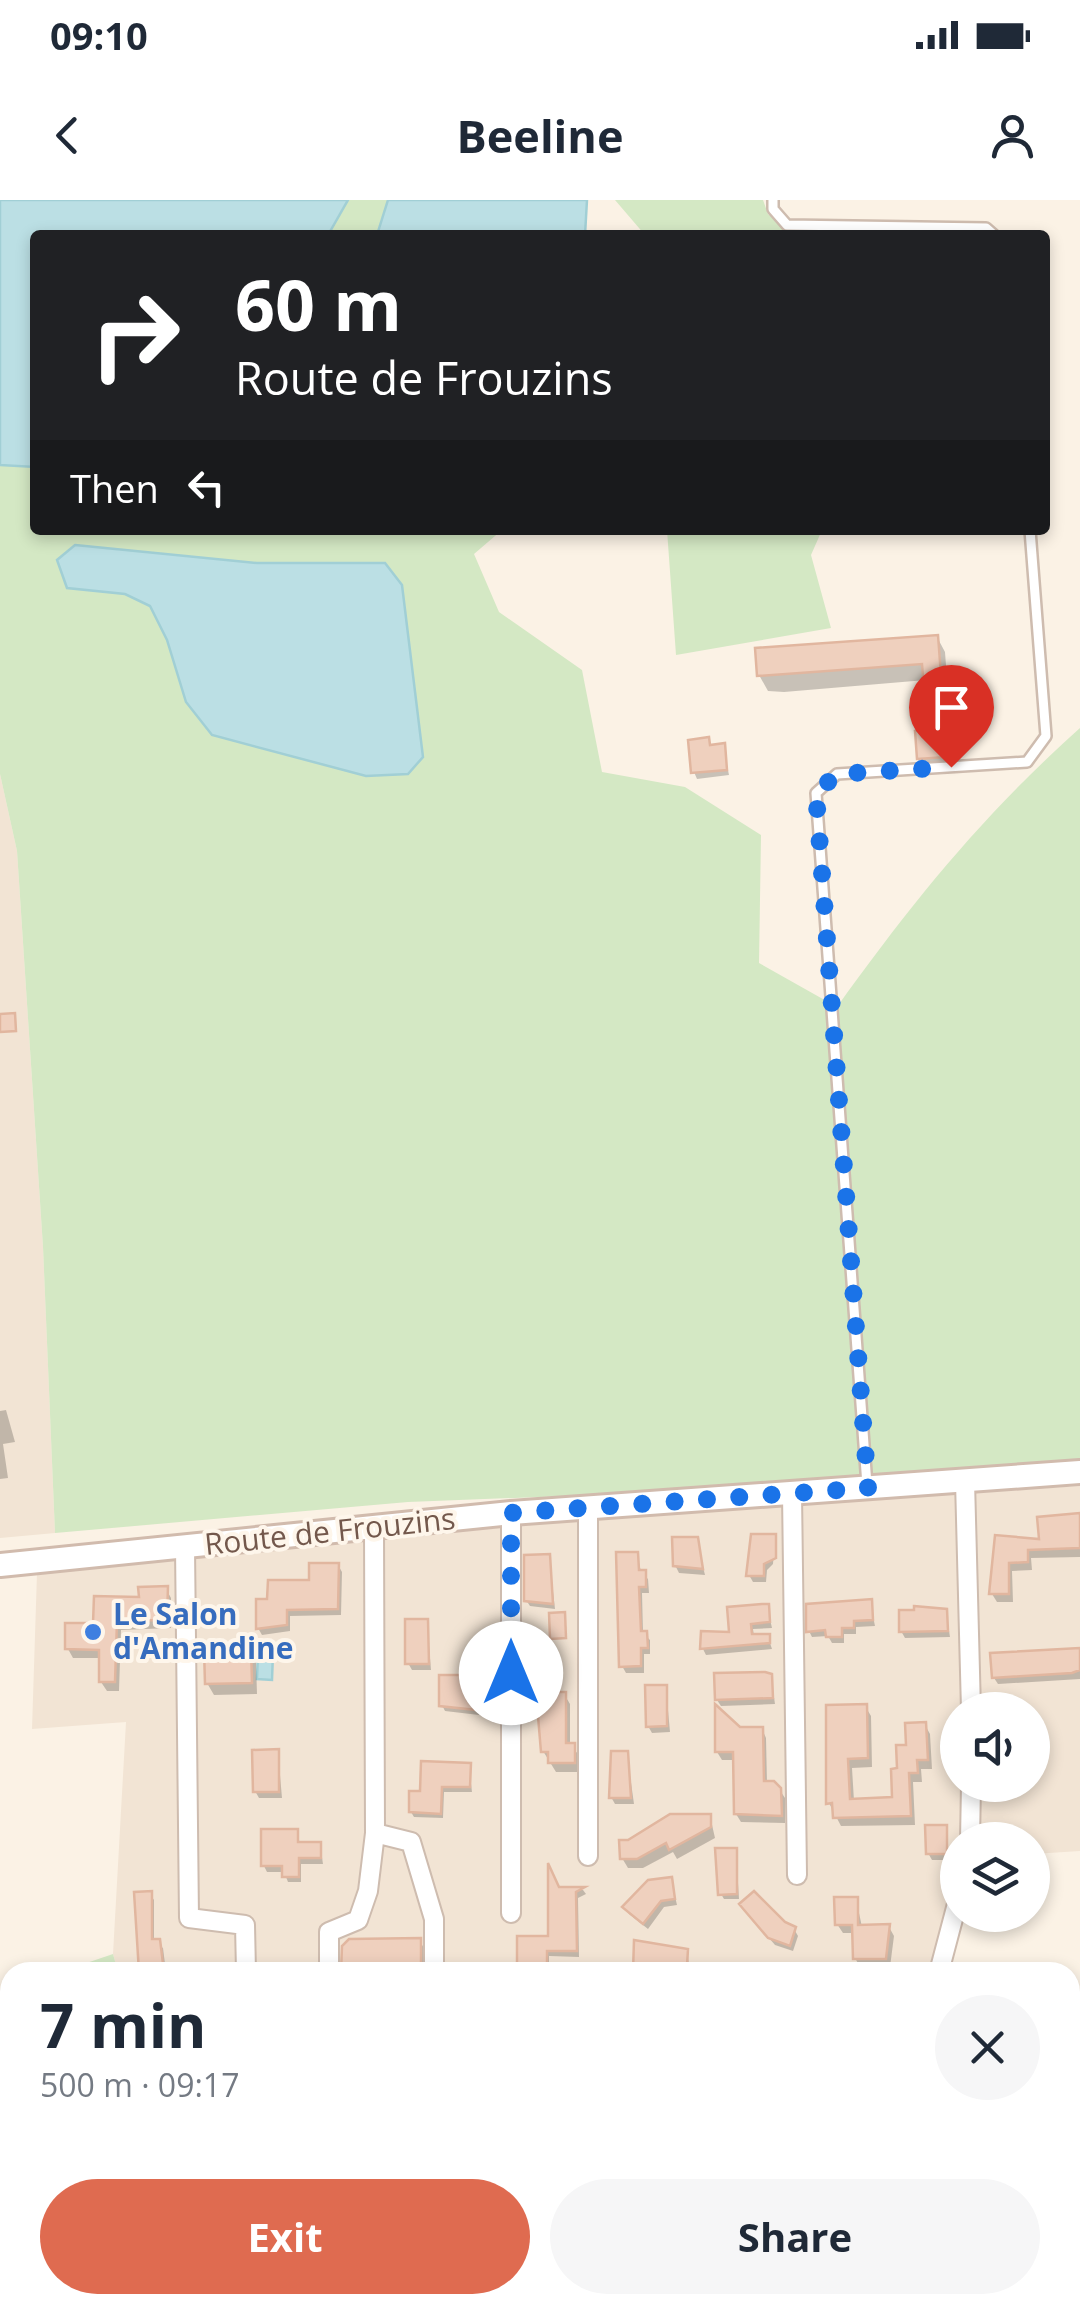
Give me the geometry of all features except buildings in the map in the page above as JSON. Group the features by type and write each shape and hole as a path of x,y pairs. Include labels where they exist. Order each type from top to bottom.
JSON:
{"main road":[{"name":"Route de Frouzins","path":"0,1565 511,1513 1080,1472"}],"street":[{"path":"965,1481 971,1692"},
{"path":"792,1494 797,1874"},
{"path":"588,1508 588,1856"},
{"path":"511,1513 511,1913"},
{"path":"329,1962 329,1932 358,1920 368,1891 375,1833 374,1528"},
{"path":"184,1547 189,1918 245,1925 246,1962"},
{"path":"375,1833 411,1842 434,1919 434,1962"},
{"path":"941,1962 949,1932"}],"lane":[{"path":"773,200 772,209 787,225 988,230"},
{"path":"868,1488 816,793 837,774 1027,762 1046,736 1030,535"}],"shaded area":[{"path":"0,774 17,851 43,1247 55,1533 0,1538"},
{"path":"1080,1486 1080,1851 1050,1853 1050,1822 940,1822 940,1932 945,1932 933,1962 115,1962 126,1722 32,1729 37,1573 650,1513"}],"green space":[{"path":"348,200 388,200 379,230 331,230"},
{"path":"615,200 763,200 768,214 789,230 641,230"},
{"path":"0,465 30,467 30,535 496,535 474,554 499,612 582,670 602,772 685,787 761,835 759,963 837,1007 951,860 1080,728 1080,1462 825,1486 408,1502 55,1533 43,1247 17,851 0,774"},
{"path":"667,535 820,535 811,555 831,628 676,655"},
{"path":"113,1954 115,1962 89,1962"}],"water":[{"path":"0,200 348,200 331,230 30,230 30,467 0,465"},
{"path":"388,200 587,200 585,230 379,230"},
{"path":"75,545 257,563 385,563 402,585 423,757 408,774 366,776 212,735 186,702 167,640 150,606 125,594 67,588 57,560"},
{"path":"258,1653 273,1653 272,1680 257,1679"}],"place":[{"name":"Le Salon d'Amandine","path":"93,1632"}],"route":[{"path":"511,1673 511,1513 868,1488 816,793 837,774 951,767"}]}
